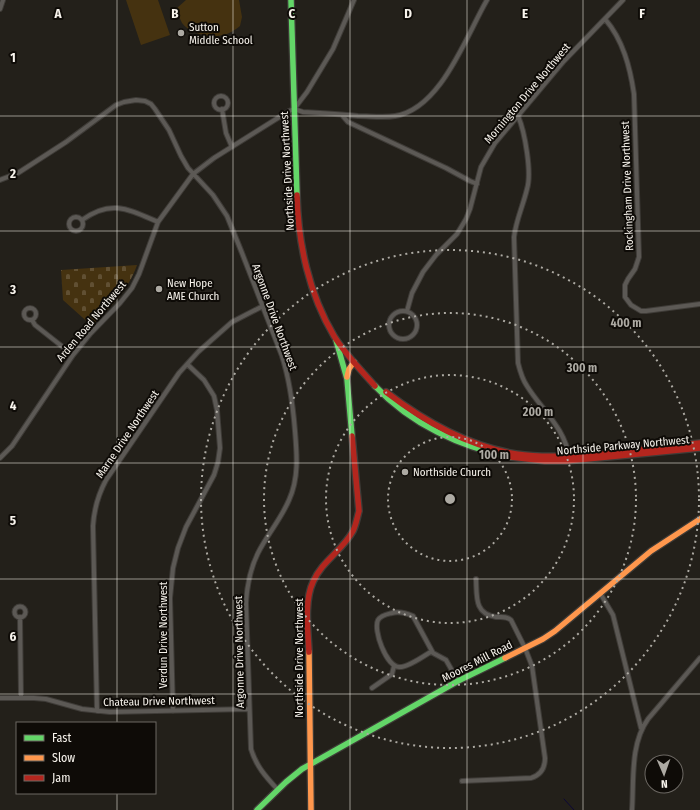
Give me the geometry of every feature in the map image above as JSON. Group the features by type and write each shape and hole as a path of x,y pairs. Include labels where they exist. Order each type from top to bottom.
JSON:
{"street":[{"path":"0,9 3,0"},
{"name":"Northside Drive Northwest","path":"291,0 297,211 301,243 313,288 334,335 347,379 359,511 352,534 319,570 312,581 309,593 309,766 311,810"},
{"name":"Arden Road Northwest","path":"0,458 12,446 73,355 132,288 139,274 158,222 193,174 232,147 294,109 307,92 333,49 354,0"},
{"path":"294,109 303,112 376,117 394,116 418,107 432,93 448,72 463,47 487,0"},
{"name":"Mornington Drive Northwest","path":"407,312 412,293 423,272 436,255 457,234 466,219 481,167 489,152 563,62 623,0"},
{"name":"Rockingham Drive Northwest","path":"605,19 624,52 632,76 634,94 638,258 635,269 625,285 625,297 631,305 641,311 700,304"},
{"name":"Argonne Drive Northwest","path":"0,180 18,173 66,142 116,105 136,100 145,101 156,109 169,130 184,162 213,195 226,216 282,356 288,376 293,407 297,467 295,484 290,500 258,553 252,566 248,581 246,603 250,743 253,756 260,770 278,790"},
{"path":"222,109 226,133 232,147"},
{"path":"342,114 348,122 477,184"},
{"path":"518,116 527,154 529,176 527,189 517,219 514,237 518,363 520,373 526,385 548,413 562,436 567,448 569,459"},
{"path":"0,174 0,180"},
{"path":"82,220 88,215 101,209 117,207 129,210 158,222"},
{"name":"Marne Drive Northwest","path":"97,711 93,526 95,505 100,492 106,480 179,373 198,352 232,322 263,306"},
{"path":"401,311 407,312 416,318 417,329 414,335 410,338 399,339 391,332 389,326 390,321 396,313 401,311"},
{"path":"32,320 36,325 73,355"},
{"name":"Northside Drive Northwest","path":"334,335 353,360 347,379"},
{"path":"345,370 347,363 353,360"},
{"name":"Northside Parkway Northwest","path":"353,360 393,403 418,421 439,433 467,445 516,458 534,460 569,459 700,448"},
{"name":"Verdun Drive Northwest","path":"173,710 170,598 173,568 178,548 186,527 214,475 220,448 218,410 214,396 204,380 187,364"},
{"name":"Northside Parkway Northwest","path":"569,459 700,443"},
{"name":"Moores Mill Road","path":"257,810 295,775 309,766 458,681 543,639 558,630 651,551 700,519"},
{"path":"462,781 531,778 539,775 544,769 545,758 532,666 511,620 488,614 480,608 476,599 476,579"},
{"path":"600,593 612,615 641,728"},
{"path":"432,652 400,668 394,666 383,651 377,627 378,620 387,614 400,612 413,616 432,652 436,656 446,660 458,681"},
{"path":"20,617 21,698"},
{"path":"632,810 635,753 641,728 700,658"},
{"path":"372,688 392,674 394,666"},
{"name":"Chateau Drive Northwest","path":"0,698 46,699 82,709 110,712 249,708"}],"green space":[{"path":"126,0 158,0 170,35 141,45"},
{"path":"186,0 239,0 242,17 240,26 230,33 218,36 201,34 190,30 182,23 177,8"},
{"path":"137,265 124,291 92,326 63,300 61,270"}],"waterway":[{"path":"564,799 574,810"}],"traffic: fast":[{"path":"291,0 297,195"},
{"path":"336,340 347,379 352,436"},
{"path":"375,386 404,412 437,432 473,447 511,457"},
{"path":"257,810 302,769 458,681 505,658"}],"traffic: slow":[{"path":"347,377 349,369 354,362"},
{"path":"505,658 543,639 555,631 651,551 700,519"},
{"path":"309,652 311,810"}],"traffic: jam":[{"path":"297,195 300,231 306,268 318,303 325,320 338,343 375,386"},
{"path":"386,392 431,423 447,431 480,445 516,454 542,456 580,455 700,443"},
{"path":"309,652 307,616 310,590 322,568 353,531 359,511 352,436"},
{"path":"511,457 545,461 566,461 700,448"}],"place":[{"name":"Sutton Middle School","path":"181,33"},
{"name":"New Hope AME Church","path":"159,289"},
{"name":"Northside Church","path":"405,472"}]}
